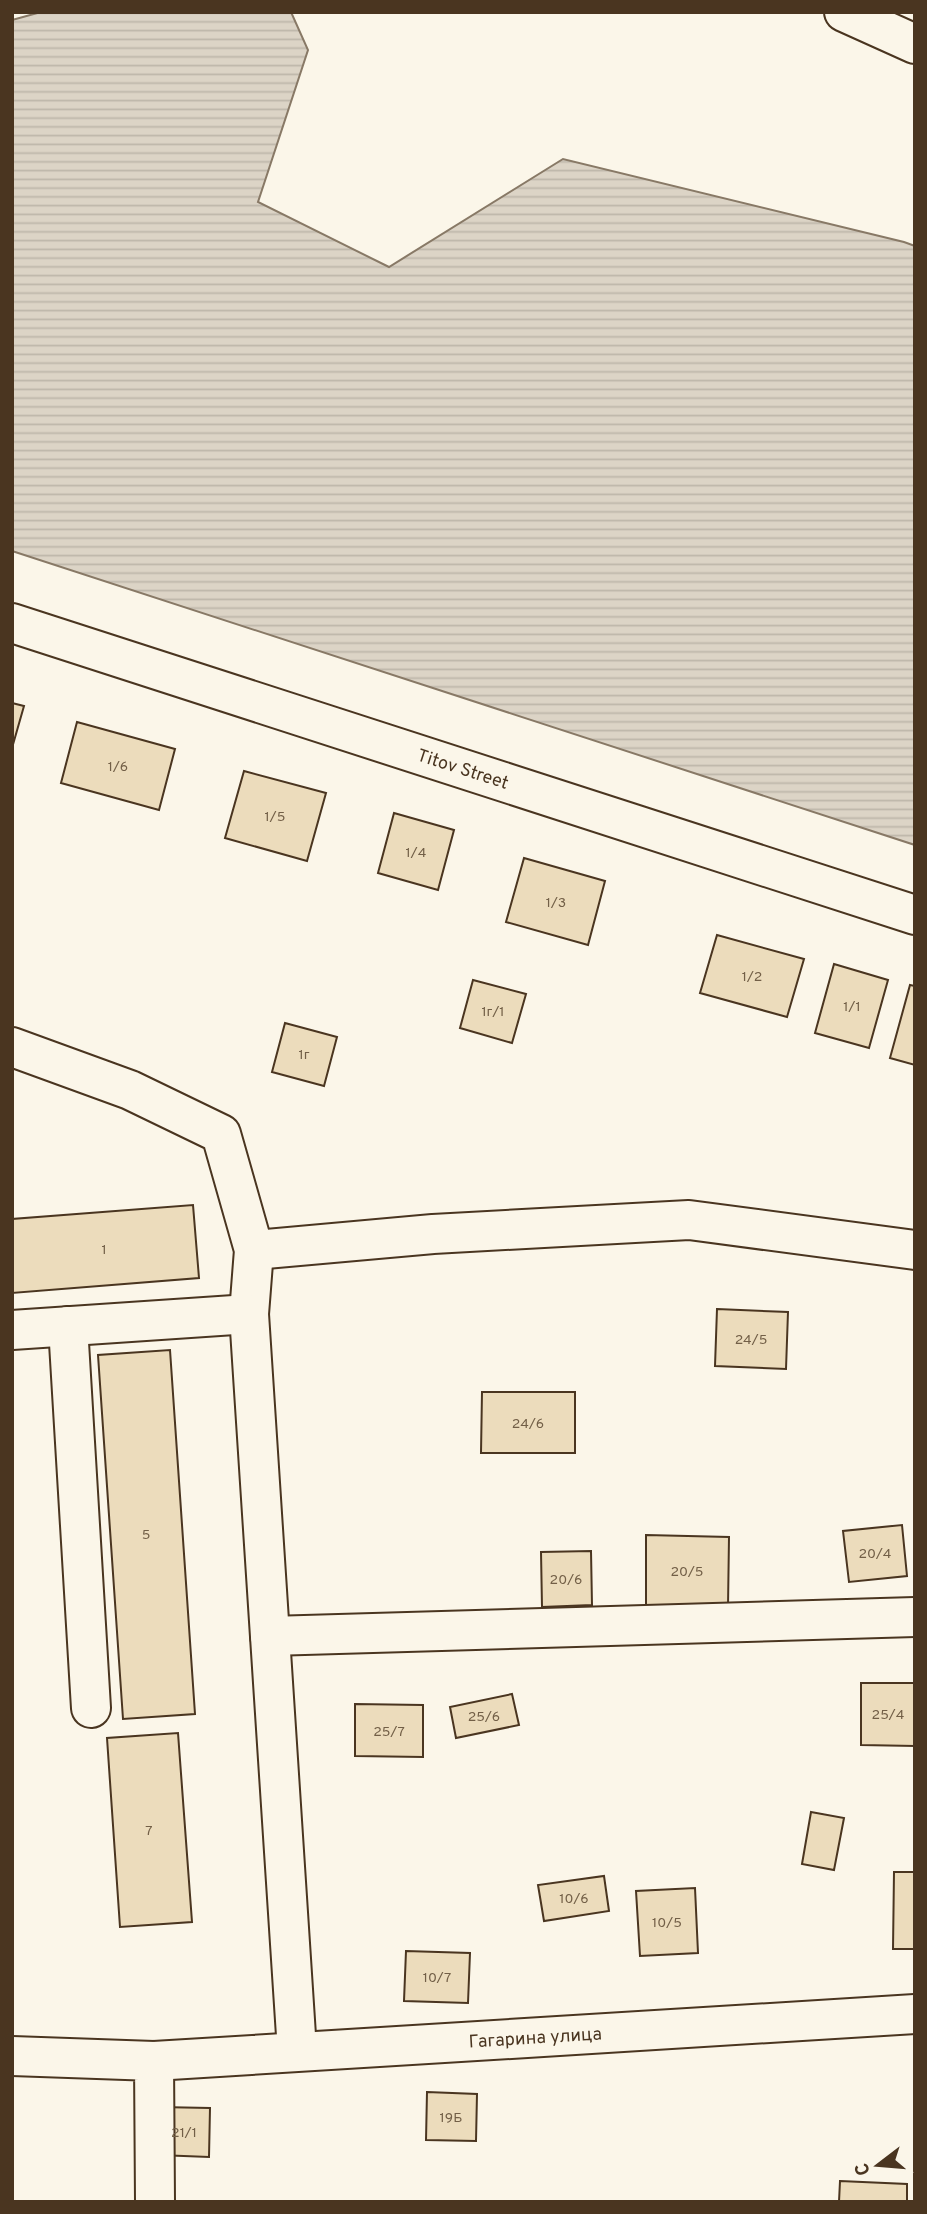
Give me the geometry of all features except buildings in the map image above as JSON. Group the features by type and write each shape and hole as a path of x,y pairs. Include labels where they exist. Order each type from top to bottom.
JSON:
{"street":[{"path":"844,12 915,44"},
{"name":"Titov Street","path":"12,623 915,915"},
{"path":"12,1048 130,1090 221,1135 254,1250 249,1314 298,2051"},
{"path":"254,1250 433,1234 689,1220 915,1250"},
{"path":"12,1330 249,1314"},
{"path":"68,1326 91,1708"},
{"path":"270,1636 915,1616"},
{"name":"Гагарина улица","path":"12,2056 154,2061 915,2014"},
{"path":"154,2061 155,2202"}],"shaded area":[{"path":"41,12 291,12 308,50 258,202 389,267 563,159 915,246 915,845 12,551 12,20"}]}
